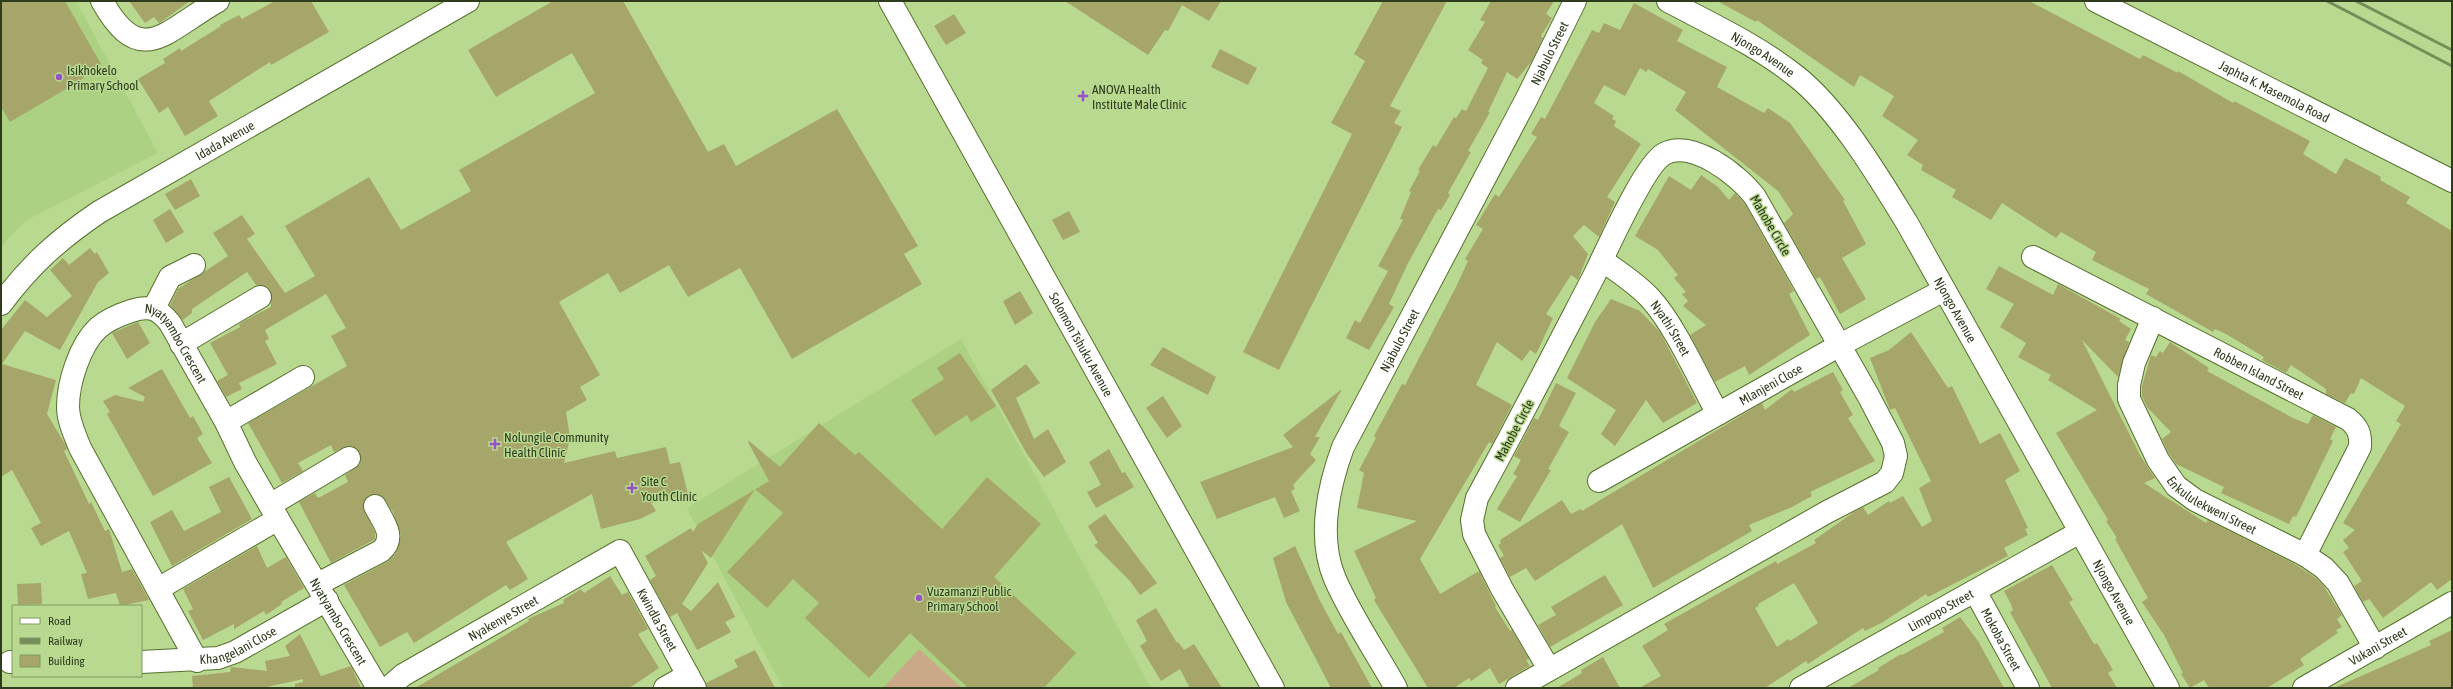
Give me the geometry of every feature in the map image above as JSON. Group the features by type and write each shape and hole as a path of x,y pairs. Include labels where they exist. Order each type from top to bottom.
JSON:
{"street":[{"path":"102,1 113,20 123,31 133,38 143,41 162,35 218,1"},
{"name":"Idada Avenue","path":"1,304 37,261 61,238 99,212 441,7 468,1"},
{"name":"Solomon Tshuku Avenue","path":"890,1 1273,688"},
{"name":"Njabulo Street","path":"1396,688 1334,578 1328,550 1326,521 1329,490 1343,448 1526,100 1575,1"},
{"name":"Njongo Avenue","path":"1668,1 1762,51 1797,77 1822,103 1873,167 2168,688"},
{"name":"Japhta K. Masemola Road","path":"2096,1 2452,181"},
{"name":"Mahobe Circle","path":"1517,688 1827,512 1885,482 1895,464 1893,443 1840,345 1756,197 1748,187 1729,172 1701,156 1679,149 1662,155 1653,164 1631,201 1602,260 1477,498 1472,520 1474,534 1502,588 1550,669"},
{"name":"Robben Island Street","path":"2033,257 2348,419 2356,426 2360,433 2360,447 2305,555"},
{"name":"Nyathi Street","path":"1602,260 1650,298 1673,334 1718,414"},
{"path":"154,308 170,277 194,265"},
{"name":"Mlanjeni Close","path":"1599,481 1840,345 1944,290"},
{"path":"182,344 260,297"},
{"name":"Nyatyambo Crescent","path":"197,661 80,448 74,434 68,408 73,376 93,334 108,321 127,312 146,307 154,308 170,323 226,422 245,462 378,688"},
{"name":"Enkululekweni Street","path":"2153,318 2134,363 2129,385 2129,399 2158,460 2176,486 2195,500 2305,555 2324,568 2338,583 2375,648"},
{"path":"226,422 303,377"},
{"path":"158,589 274,512 349,458"},
{"name":"Khangelani Close","path":"142,662 197,661 218,658 235,652 381,551 388,543 389,535 375,506"},
{"name":"Limpopo Street","path":"1801,688 2080,532"},
{"name":"Kwindla Street","path":"620,551 692,682"},
{"name":"Nyakenye Street","path":"388,688 403,675 620,551"},
{"name":"Mokoba Street","path":"1975,591 2028,688"},
{"name":"Vukani Street","path":"2304,688 2452,603"},
{"path":"665,688 692,682"}],"shaded area":[{"name":"Isikhokelo Primary School","path":"1,1 76,1 158,153 25,221 1,247"},
{"name":"Vuzamanzi Public Primary School","path":"961,339 1151,688 783,688 687,508"},
{"path":"919,649 962,688 883,688"}],"building":[{"path":"1,1 65,1 101,64 78,82 10,122 1,107"},
{"path":"129,1 190,1 159,23 154,17 145,23"},
{"path":"275,1 311,1 329,32 271,65 270,62 209,101 218,116 185,136 168,107 159,113 138,79 165,63 163,59 180,48 181,51 221,26 220,25 239,15 242,19"},
{"path":"553,1 623,1 708,152 724,144 736,166 837,109 918,246 904,254 922,284 792,359 740,268 688,297 669,265 620,293 608,273 559,302 600,375 580,387 587,400 566,412 570,438 564,463 615,451 617,458 666,447 670,464 680,462 688,494 651,503 656,511 640,519 601,529 592,494 506,542 528,579 510,590 506,585 414,643 407,632 380,647 344,585 387,562 395,554 401,535 393,512 382,496 376,494 369,495 363,506 375,533 375,539 331,563 299,502 315,493 318,498 348,482 345,475 360,464 360,452 349,446 334,452 331,445 298,463 303,471 282,483 248,423 347,366 331,336 346,328 326,294 265,330 269,339 265,341 277,364 239,383 242,389 226,397 217,381 228,375 210,343 240,327 239,324 271,307 270,290 266,286 256,285 247,272 192,309 192,313 183,320 170,305 178,289 228,256 213,233 242,215 255,234 247,239 285,293 315,276 285,226 369,177 401,230 471,191 459,170 595,93 572,53 496,97 468,50"},
{"path":"1065,1 1221,1 1209,21 1182,5 1168,31 1165,30 1148,55"},
{"path":"1383,1 1447,1 1390,106 1401,111 1394,123 1402,127 1279,370 1243,352 1352,134 1331,123 1365,61 1354,54"},
{"path":"1491,1 1554,1 1546,14 1552,18 1541,36 1543,38 1532,61 1517,79 1507,72 1488,112 1490,112 1468,151 1471,152 1448,193 1450,195 1441,210 1438,209 1408,263 1389,304 1394,307 1369,350 1346,338 1355,320 1360,323 1388,271 1378,266 1403,220 1400,219 1411,192 1409,191 1420,171 1418,170 1433,145 1436,147 1454,117 1456,118 1462,109 1466,111 1488,68 1481,63 1483,60 1468,50 1485,22 1480,20"},
{"path":"1717,1 2029,1 2140,59 2143,55 2178,73 2178,71 2233,103 2234,101 2310,141 2303,154 2336,174 2345,158 2381,177 2380,180 2410,197 2406,203 2452,231 2452,579 2437,590 2431,582 2383,618 2369,599 2363,602 2354,586 2362,581 2343,552 2349,548 2343,540 2355,530 2343,523 2401,424 2396,421 2405,406 2361,378 2354,394 2351,393 2345,403 2326,394 2326,389 2291,365 2286,373 2262,360 2264,357 2226,334 2215,329 2213,332 2146,294 2149,289 2092,260 2096,252 2061,232 2056,238 2002,203 1991,220 1952,197 1956,190 1921,170 1923,165 1907,155 1918,140 1882,116 1894,96 1860,75 1854,87 1757,20 1756,22"},
{"path":"1634,3 1683,30 1677,41 1727,67 1717,87 1764,113 1768,108 1790,123 1845,200 1843,201 1866,244 1842,258 1866,299 1840,314 1820,277 1816,279 1784,223 1793,214 1778,191 1675,110 1686,92 1648,69 1646,72 1640,68 1625,96 1604,85 1594,103 1614,116 1612,119 1616,121 1614,126 1641,144 1607,197 1615,202 1599,237 1584,225 1573,236 1588,254 1578,280 1571,275 1546,314 1553,318 1536,354 1530,350 1522,361 1497,342 1476,385 1512,405 1492,444 1489,442 1420,559 1440,594 1479,571 1496,606 1495,607 1510,631 1512,630 1529,659 1526,660 1530,666 1499,684 1490,668 1471,681 1469,678 1454,688 1428,688 1374,600 1376,598 1354,551 1417,521 1357,508 1364,473 1359,470 1376,438 1374,436 1402,384 1405,385 1456,287 1468,261 1465,259 1483,229 1476,225 1495,194 1499,197 1537,137 1531,134 1541,117 1545,119 1592,30 1599,33 1604,23 1620,30"},
{"path":"954,14 966,33 946,45 934,26"},
{"path":"1220,49 1257,68 1248,85 1211,67"},
{"path":"1701,175 1718,187 1729,200 1735,193 1745,204 1794,291 1789,294 1810,335 1749,375 1745,366 1715,382 1690,335 1706,325 1683,306 1688,301 1682,294 1686,292 1674,278 1678,275 1658,250 1635,236 1669,176 1691,190"},
{"path":"191,179 200,196 175,210 165,194"},
{"path":"170,209 184,232 166,243 153,220"},
{"path":"1069,211 1080,232 1063,240 1052,220"},
{"path":"90,248 95,254 97,252 109,273 98,282 60,350 25,331 2,364 56,380 47,414 65,444 67,449 64,451 89,504 91,502 105,531 109,529 122,572 132,569 149,600 125,605 120,605 116,593 88,599 81,574 87,573 69,531 41,546 31,528 41,523 12,470 1,477 1,330 25,300 47,317 72,296 50,270 63,258 69,265"},
{"path":"1999,266 2053,295 2058,284 2121,319 2119,321 2131,329 2125,340 2129,342 2118,377 2082,340 2141,457 2155,478 2144,483 2206,523 2208,520 2293,563 2316,578 2323,585 2342,615 2337,619 2342,627 2336,630 2338,633 2300,659 2304,665 2267,688 2209,688 2204,680 2190,688 2181,674 2183,673 2164,635 2142,602 2148,598 2115,539 2117,538 2106,521 2108,520 2056,433 2097,410 2048,380 2051,375 2018,357 2026,343 2000,327 2014,304 1986,289"},
{"path":"1020,291 1033,313 1015,325 1003,301"},
{"path":"1611,299 1640,311 1660,332 1697,403 1663,423 1646,400 1615,446 1601,434 1616,410 1567,378 1595,322"},
{"path":"138,322 150,343 127,359 112,333"},
{"path":"1911,332 1948,388 1952,386 1980,444 2000,433 2020,471 2005,480 2028,528 2025,529 2028,535 2004,548 2008,556 1928,597 1926,594 1883,622 1865,631 1863,628 1808,664 1806,661 1765,688 1639,688 1661,676 1642,646 1668,630 1664,624 1776,561 1777,564 1816,543 1814,540 1854,512 1863,507 1868,515 1889,501 1890,503 1903,496 1922,527 1932,521 1919,488 1931,481 1895,408 1890,410 1870,358 1889,350","holes":["1794,583 1818,623 1790,641 1788,639 1777,647 1755,608 1759,606 1758,604"]},
{"path":"2170,342 2209,368 2207,371 2293,418 2308,424 2313,415 2336,427 2330,439 2333,441 2296,517 2293,516 2289,524 2221,493 2224,487 2176,464 2169,454 2162,439 2171,432 2147,407 2142,396 2142,386 2151,355 2156,357 2160,351 2163,353"},
{"path":"1163,347 1216,377 1208,395 1150,365"},
{"path":"960,353 996,406 971,422 967,415 935,436 911,400 944,379 937,368"},
{"path":"1026,364 1040,383 1016,398 1034,439 1048,429 1066,462 1044,477 1027,454 991,390"},
{"path":"162,369 190,418 193,416 203,434 197,438 212,463 153,496 107,414 110,412 103,401 115,395 143,402 145,397 128,388"},
{"path":"1833,372 1843,390 1840,392 1853,415 1848,418 1875,461 1810,492 1812,496 1792,507 1749,525 1752,531 1653,588 1622,524 1535,581 1526,568 1510,577 1500,558 1504,556 1498,545 1501,543 1500,540 1562,500 1571,514 1581,509 1582,511 1762,403 1765,410 1792,389 1794,392"},
{"path":"1556,383 1576,393 1559,426 1569,432 1548,469 1551,470 1520,522 1497,509 1517,476 1513,474 1521,460 1514,456 1534,418 1538,420"},
{"path":"1342,389 1315,437 1320,437 1310,454 1316,460 1293,485 1295,489 1291,491 1300,511 1284,518 1275,497 1217,519 1200,482 1293,447 1283,435"},
{"path":"1163,396 1182,426 1167,438 1146,408"},
{"path":"819,423 855,455 859,452 942,529 987,477 1041,524 994,577 1076,653 1044,688 968,688 910,633 869,678 805,618 819,603 793,579 767,608 727,572 783,513 755,489 769,481 748,442 749,441 780,467"},
{"path":"1109,449 1122,473 1125,472 1134,487 1096,508 1087,492 1101,485 1089,462"},
{"path":"229,477 252,519 172,566 150,522 172,510 184,531 221,512 209,487"},
{"path":"755,490 711,558 701,550 708,563 682,604 691,611 718,582 735,617 725,622 731,632 697,650 677,613 670,617 650,580 656,576 645,556 691,528 693,532 698,524"},
{"path":"1105,514 1157,583 1140,595 1130,581 1094,545 1098,543 1088,526"},
{"path":"257,546 267,568 286,557 304,588 281,602 282,604 266,615 264,611 234,629 234,624 203,640 188,611 193,609 183,589"},
{"path":"1295,546 1320,601 1338,634 1341,632 1372,688 1331,688 1286,602 1273,558"},
{"path":"2052,565 2073,600 2069,602 2094,644 2097,643 2113,670 2108,673 2117,688 2052,688 2010,612 2013,611 2011,604 2004,591"},
{"path":"1605,575 1623,605 1550,647 1538,625 1556,615 1551,607"},
{"path":"610,576 622,595 628,592 648,629 638,634 659,668 634,685 628,688 415,688 529,621 528,619 564,603 563,600 581,589 584,593"},
{"path":"41,583 42,604 18,605 17,584"},
{"path":"1156,608 1177,643 1178,642 1184,650 1194,644 1222,688 1190,688 1180,669 1161,681 1140,646 1147,641 1136,620"},
{"path":"1960,617 1978,641 2004,688 1848,688 1879,670 1878,668 1901,654 1902,655 1944,632 1942,628"},
{"path":"2452,630 2452,688 2334,688 2431,645 2429,641"},
{"path":"300,634 321,676 351,666 361,688 295,688 295,684 303,682 303,679 262,688 193,688 192,676 230,672 231,667 267,671 265,661 290,656 285,646"},
{"path":"755,650 775,688 707,688 706,683 738,667 734,660"},
{"path":"1603,657 1620,688 1557,688 1582,673 1581,670"}],"railway":[{"path":"2327,1 2452,66"},
{"path":"2356,1 2452,50"}],"place":[{"name":"Isikhokelo Primary School","path":"59,77"},
{"name":"ANOVA Health Institute Male Clinic","path":"1083,96"},
{"name":"Nolungile Community Health Clinic","path":"495,444"},
{"name":"Site C Youth Clinic","path":"632,488"},
{"name":"Vuzamanzi Public Primary School","path":"919,598"}]}
